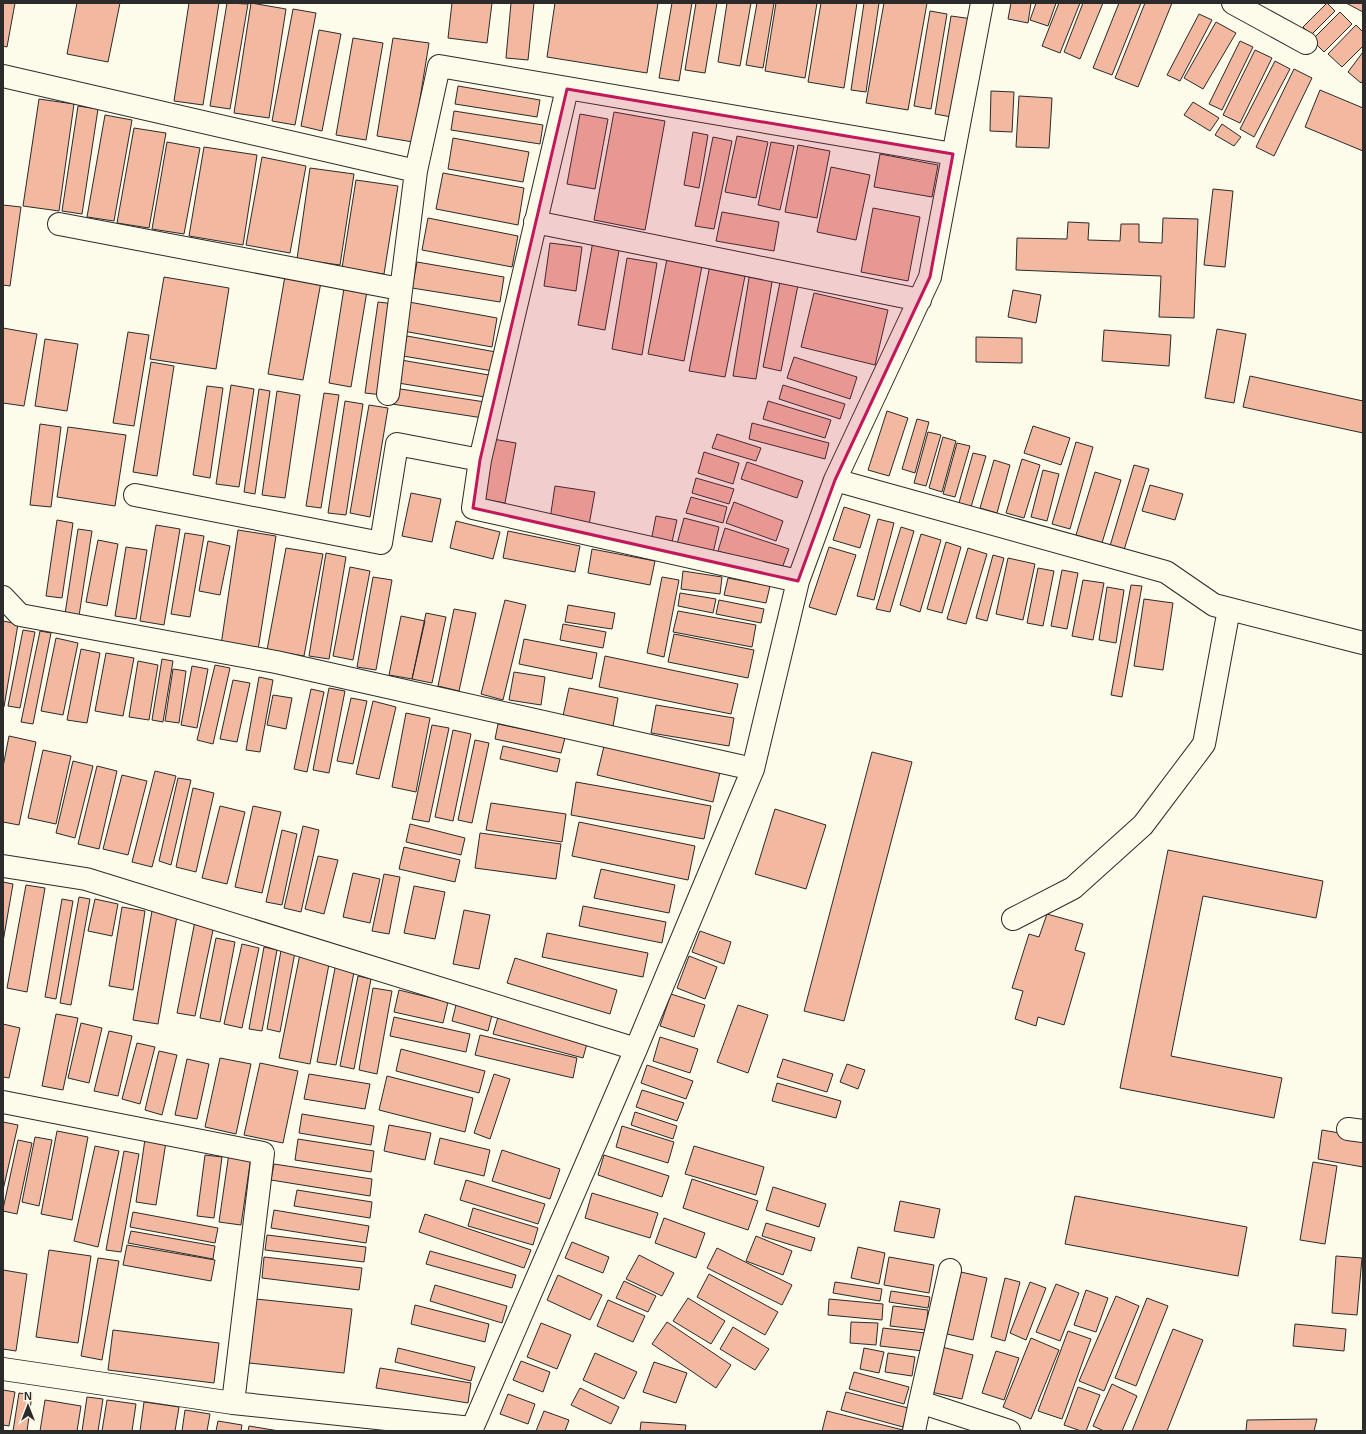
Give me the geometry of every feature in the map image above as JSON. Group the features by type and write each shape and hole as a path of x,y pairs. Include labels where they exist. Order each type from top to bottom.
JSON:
{"street":[{"path":"3,1369 233,1403 471,1429 636,1049 753,768 798,581 835,480 930,277 982,3"},
{"path":"1233,3 1306,43"},
{"path":"388,394 416,171 438,66 953,154"},
{"path":"3,76 416,171"},
{"path":"567,89 480,460 473,508 798,581"},
{"path":"536,222 920,300"},
{"path":"60,224 400,289"},
{"path":"135,495 381,543 397,444 480,460"},
{"path":"835,480 1166,572 1214,605 1363,642"},
{"path":"3,597 20,615 276,662 753,768"},
{"path":"1013,919 1073,888 1143,825 1204,744 1229,609"},
{"path":"3,866 86,879 636,1049"},
{"path":"3,1102 264,1153 233,1403"},
{"path":"914,1431 950,1270"},
{"path":"920,1402 1009,1431"}],"highlighted area":[{"path":"567,89 953,154 930,277 835,480 798,581 473,508 480,460"}],"building":[{"path":"3,3 15,3 7,47 3,46"},
{"path":"77,3 120,3 108,62 67,54"},
{"path":"189,3 219,3 203,105 174,101"},
{"path":"227,3 248,4 230,109 210,106"},
{"path":"251,3 286,9 269,118 234,113"},
{"path":"452,3 492,3 487,43 448,38"},
{"path":"511,3 534,3 528,60 506,58"},
{"path":"555,3 658,3 647,73 547,57"},
{"path":"672,3 692,3 679,81 659,78"},
{"path":"696,3 717,3 705,73 685,70"},
{"path":"727,3 751,3 740,66 718,62"},
{"path":"757,3 774,3 763,68 746,65"},
{"path":"776,3 817,3 805,78 765,71"},
{"path":"821,3 857,3 844,88 808,82"},
{"path":"864,3 879,3 866,92 851,90"},
{"path":"884,3 927,3 908,110 866,103"},
{"path":"1011,3 1031,3 1028,23 1008,19"},
{"path":"1036,3 1056,3 1048,26 1030,20"},
{"path":"1059,3 1080,3 1060,53 1042,46"},
{"path":"1083,3 1103,3 1080,59 1064,52"},
{"path":"1119,3 1141,3 1112,75 1093,68"},
{"path":"1145,3 1172,3 1138,87 1115,78"},
{"path":"1327,3 1335,11 1311,35 1303,27"},
{"path":"1346,3 1363,3 1363,12"},
{"path":"293,9 316,13 295,125 272,121"},
{"path":"930,11 947,14 931,109 914,106"},
{"path":"1340,12 1352,24 1324,52 1312,40"},
{"path":"1199,14 1212,20 1180,81 1167,75"},
{"path":"951,16 973,19 957,118 935,114"},
{"path":"1216,22 1236,33 1203,89 1184,78"},
{"path":"1356,25 1363,32 1363,46 1342,67 1328,54"},
{"path":"319,30 341,34 322,131 301,126"},
{"path":"353,38 383,43 366,140 336,135"},
{"path":"393,38 429,43 413,142 377,136"},
{"path":"1240,41 1253,47 1222,110 1209,104"},
{"path":"1255,50 1272,58 1240,123 1223,115"},
{"path":"1363,52 1363,80 1361,83 1348,72"},
{"path":"1275,61 1290,69 1254,137 1240,129"},
{"path":"1294,69 1312,78 1274,156 1256,147"},
{"path":"458,86 540,100 537,117 455,104"},
{"path":"1320,90 1363,108 1363,151 1305,127"},
{"path":"991,91 1014,92 1012,132 990,131"},
{"path":"1019,96 1052,98 1049,148 1016,147"},
{"path":"39,99 74,104 59,211 23,206"},
{"path":"1193,102 1219,118 1210,131 1184,115"},
{"path":"78,106 98,109 82,214 62,211"},
{"path":"454,111 543,125 540,144 451,130"},
{"path":"614,112 665,121 645,230 594,220"},
{"path":"580,114 608,119 595,189 567,184"},
{"path":"105,115 132,120 114,221 87,217"},
{"path":"1222,124 1241,137 1234,146 1215,135"},
{"path":"134,128 166,133 149,228 117,223"},
{"path":"693,132 708,135 699,188 684,185"},
{"path":"737,136 768,142 756,198 725,192"},
{"path":"713,137 732,141 714,229 695,226"},
{"path":"453,138 529,152 523,182 448,169"},
{"path":"167,142 200,148 184,234 152,229"},
{"path":"771,142 794,146 780,210 758,205"},
{"path":"798,145 830,151 817,218 785,212"},
{"path":"204,147 257,155 243,245 189,236"},
{"path":"880,154 938,165 932,197 874,187"},
{"path":"262,157 306,166 290,253 246,245"},
{"path":"831,167 870,175 856,240 817,232"},
{"path":"310,168 354,174 340,265 297,259"},
{"path":"443,173 524,188 518,225 436,209"},
{"path":"356,180 398,186 384,274 342,268"},
{"path":"1213,189 1233,191 1225,267 1204,265"},
{"path":"3,205 21,207 10,286 3,285"},
{"path":"873,208 920,217 908,281 861,272"},
{"path":"722,212 779,222 774,251 716,241"},
{"path":"428,218 518,236 512,267 422,250"},
{"path":"1163,218 1198,219 1194,318 1159,317 1161,276 1016,270 1017,238 1067,239 1068,222 1089,223 1088,240 1120,241 1121,224 1139,224 1139,242 1162,243"},
{"path":"593,241 620,245 605,330 578,325"},
{"path":"550,243 582,247 576,291 544,286"},
{"path":"627,258 657,263 642,355 612,349"},
{"path":"667,259 702,266 684,361 648,354"},
{"path":"417,262 504,277 500,302 412,288"},
{"path":"710,265 746,271 725,377 689,371"},
{"path":"750,272 773,276 756,379 733,376"},
{"path":"285,276 321,282 303,380 268,374"},
{"path":"164,277 229,288 216,369 150,359"},
{"path":"781,277 799,280 781,371 763,367"},
{"path":"344,288 367,291 351,387 329,383"},
{"path":"1013,290 1041,295 1036,323 1008,317"},
{"path":"814,293 888,310 875,365 801,347"},
{"path":"378,302 395,304 383,395 365,393"},
{"path":"409,302 497,318 492,347 403,331"},
{"path":"3,328 37,334 24,406 3,403"},
{"path":"1217,329 1246,334 1234,403 1205,398"},
{"path":"1104,330 1171,335 1169,366 1102,361"},
{"path":"128,332 149,335 134,426 113,423"},
{"path":"407,336 496,352 493,371 403,356"},
{"path":"976,337 1022,338 1022,363 976,362"},
{"path":"45,339 78,344 67,411 35,406"},
{"path":"794,357 857,377 850,399 787,378"},
{"path":"401,360 489,375 485,397 398,383"},
{"path":"151,362 174,366 157,476 133,472"},
{"path":"1250,376 1363,401 1363,433 1243,407"},
{"path":"231,385 254,389 239,487 216,484"},
{"path":"783,385 845,404 840,419 779,399"},
{"path":"207,386 223,388 210,478 193,475"},
{"path":"394,388 485,402 483,418 392,404"},
{"path":"259,389 270,391 255,494 244,492"},
{"path":"277,391 300,395 285,498 262,495"},
{"path":"324,393 339,395 321,508 306,506"},
{"path":"345,401 363,404 346,515 328,513"},
{"path":"768,401 831,420 825,438 763,419"},
{"path":"369,405 388,408 370,517 350,513"},
{"path":"887,411 908,418 889,476 868,470"},
{"path":"917,419 929,422 915,473 902,469"},
{"path":"752,423 829,443 825,459 749,439"},
{"path":"40,424 61,427 51,507 30,505"},
{"path":"1033,426 1070,438 1061,465 1024,453"},
{"path":"68,427 126,435 115,506 57,497"},
{"path":"928,432 941,435 926,486 914,483"},
{"path":"717,434 761,448 756,461 712,448"},
{"path":"943,437 956,441 942,492 929,488"},
{"path":"493,439 516,443 505,503 482,499"},
{"path":"1076,442 1093,447 1070,529 1052,524"},
{"path":"957,443 970,446 955,497 943,494"},
{"path":"704,452 739,463 733,484 698,473"},
{"path":"973,453 986,456 971,507 959,503"},
{"path":"1022,459 1040,465 1024,518 1006,513"},
{"path":"994,460 1010,465 997,513 980,508"},
{"path":"747,462 803,481 797,498 741,479"},
{"path":"1134,465 1149,469 1124,550 1110,546"},
{"path":"1043,470 1059,474 1047,521 1031,517"},
{"path":"1095,472 1121,480 1102,543 1076,535"},
{"path":"696,478 734,489 729,504 692,493"},
{"path":"1150,485 1183,494 1175,520 1142,511"},
{"path":"555,486 595,492 589,525 550,519"},
{"path":"411,493 441,499 432,542 402,536"},
{"path":"691,497 727,507 723,523 686,513"},
{"path":"734,502 783,521 776,541 726,523"},
{"path":"844,507 870,515 860,548 833,540"},
{"path":"656,516 677,520 671,546 651,541"},
{"path":"684,518 719,527 713,553 677,544"},
{"path":"878,519 894,523 874,600 857,596"},
{"path":"57,520 73,523 62,598 46,596"},
{"path":"456,521 500,532 493,559 450,548"},
{"path":"156,525 180,529 164,625 140,621"},
{"path":"901,527 914,531 890,612 876,609"},
{"path":"725,528 789,549 781,571 718,551"},
{"path":"78,529 92,531 79,616 65,614"},
{"path":"238,530 276,536 258,650 221,645"},
{"path":"508,531 580,546 575,572 503,558"},
{"path":"185,533 204,536 190,617 171,614"},
{"path":"921,534 941,540 920,612 900,605"},
{"path":"98,540 118,544 107,606 86,602"},
{"path":"208,541 230,546 220,595 199,591"},
{"path":"946,542 961,547 942,613 927,609"},
{"path":"126,547 147,550 136,619 115,616"},
{"path":"829,547 856,555 836,615 809,607"},
{"path":"286,548 323,554 304,656 267,650"},
{"path":"968,548 987,554 966,624 947,619"},
{"path":"592,549 655,561 650,585 588,573"},
{"path":"326,553 346,557 329,659 309,656"},
{"path":"993,555 1004,558 987,621 976,618"},
{"path":"1008,558 1035,564 1023,620 996,614"},
{"path":"350,567 370,571 353,660 333,656"},
{"path":"1038,568 1054,571 1043,626 1027,623"},
{"path":"1062,570 1078,573 1067,629 1051,626"},
{"path":"683,571 722,577 720,594 681,589"},
{"path":"373,577 392,580 376,670 357,667"},
{"path":"662,577 679,580 664,657 647,653"},
{"path":"728,578 770,586 766,603 724,595"},
{"path":"1083,580 1104,583 1093,640 1072,636"},
{"path":"1131,585 1142,586 1122,697 1111,695"},
{"path":"1107,587 1124,590 1116,643 1099,640"},
{"path":"680,593 716,599 713,613 678,606"},
{"path":"1144,599 1173,603 1163,670 1134,666"},
{"path":"505,600 526,605 503,700 481,694"},
{"path":"719,600 764,609 761,623 716,614"},
{"path":"568,605 615,613 612,629 565,622"},
{"path":"454,609 476,613 459,691 438,686"},
{"path":"678,611 756,625 752,647 673,632"},
{"path":"426,613 446,617 432,683 412,679"},
{"path":"401,616 425,621 412,679 389,675"},
{"path":"3,621 18,624 4,707 3,707"},
{"path":"563,624 606,632 603,648 560,640"},
{"path":"23,630 35,632 20,708 8,706"},
{"path":"40,631 51,633 33,724 21,722"},
{"path":"674,634 754,650 748,678 668,662"},
{"path":"56,638 78,643 63,715 41,711"},
{"path":"524,639 597,653 592,679 519,664"},
{"path":"81,649 100,653 87,723 67,720"},
{"path":"106,653 134,658 123,716 95,711"},
{"path":"605,656 738,684 731,714 599,687"},
{"path":"162,659 173,661 163,722 152,720"},
{"path":"138,661 158,665 149,720 129,717"},
{"path":"215,665 230,668 213,744 197,740"},
{"path":"192,666 208,669 197,728 181,725"},
{"path":"173,669 186,671 179,723 165,721"},
{"path":"514,672 545,677 541,705 509,700"},
{"path":"259,677 273,680 260,752 246,750"},
{"path":"233,680 250,683 237,742 220,739"},
{"path":"329,688 345,691 329,773 313,770"},
{"path":"569,688 618,698 613,726 563,716"},
{"path":"311,689 324,692 307,772 294,769"},
{"path":"273,695 292,698 286,729 267,725"},
{"path":"351,698 367,701 353,764 337,761"},
{"path":"373,701 396,707 379,779 356,774"},
{"path":"656,705 734,718 729,746 651,733"},
{"path":"406,713 430,718 416,792 392,787"},
{"path":"498,724 565,738 561,753 495,739"},
{"path":"432,725 449,728 429,822 412,819"},
{"path":"453,730 471,734 453,821 435,817"},
{"path":"9,736 36,742 19,825 3,822 3,767"},
{"path":"475,740 489,743 472,823 458,820"},
{"path":"605,742 721,768 713,802 597,775"},
{"path":"503,746 560,759 557,772 500,759"},
{"path":"43,750 71,756 56,824 28,818"},
{"path":"872,752 912,762 844,1021 804,1011"},
{"path":"73,761 93,766 75,838 56,833"},
{"path":"97,766 117,771 99,849 78,844"},
{"path":"155,771 176,776 152,867 132,862"},
{"path":"122,775 147,781 128,855 103,849"},
{"path":"178,778 191,780 171,865 159,861"},
{"path":"576,782 711,806 704,839 571,815"},
{"path":"193,788 214,793 196,872 176,867"},
{"path":"491,803 566,814 562,842 486,830"},
{"path":"220,806 245,812 227,884 202,878"},
{"path":"253,806 281,812 262,893 235,887"},
{"path":"775,809 826,825 806,889 755,874"},
{"path":"579,822 695,846 688,880 572,856"},
{"path":"410,824 465,838 461,855 406,842"},
{"path":"303,826 319,830 301,912 284,908"},
{"path":"282,830 297,834 282,905 266,902"},
{"path":"480,833 561,844 556,879 475,868"},
{"path":"404,847 460,860 455,882 399,869"},
{"path":"1168,850 1323,881 1316,918 1203,896 1171,1056 1282,1078 1274,1118 1120,1088"},
{"path":"318,856 338,860 324,914 305,909"},
{"path":"601,869 675,885 669,913 594,898"},
{"path":"353,873 380,879 370,923 343,917"},
{"path":"384,874 400,877 389,934 372,931"},
{"path":"3,882 13,884 3,942"},
{"path":"26,885 45,888 27,992 7,988"},
{"path":"414,886 445,892 435,939 404,933"},
{"path":"79,897 90,899 71,1005 60,1003"},
{"path":"62,899 73,901 56,999 45,997"},
{"path":"95,899 118,904 112,936 88,931"},
{"path":"583,906 666,922 662,943 579,926"},
{"path":"122,907 145,911 133,990 109,986"},
{"path":"464,910 490,915 479,969 453,964"},
{"path":"152,911 177,916 158,1024 133,1020"},
{"path":"1047,914 1083,924 1075,950 1085,953 1064,1025 1038,1017 1036,1026 1015,1019 1023,991 1012,988 1029,934 1039,937"},
{"path":"195,921 214,925 195,1016 177,1013"},
{"path":"700,931 731,942 724,964 692,952"},
{"path":"547,933 648,953 643,977 542,957"},
{"path":"216,938 235,942 220,1022 200,1018"},
{"path":"242,944 259,948 242,1028 224,1024"},
{"path":"282,945 296,947 280,1032 267,1029"},
{"path":"264,947 277,950 262,1031 249,1029"},
{"path":"300,954 330,959 310,1064 279,1058"},
{"path":"689,956 717,967 705,999 677,988"},
{"path":"515,958 617,990 610,1014 507,983"},
{"path":"336,963 355,967 336,1065 317,1062"},
{"path":"358,976 371,979 354,1069 340,1066"},
{"path":"373,988 392,991 377,1074 359,1070"},
{"path":"399,990 448,1002 443,1023 394,1012"},
{"path":"671,994 705,1005 694,1037 660,1026"},
{"path":"456,1005 492,1015 488,1031 452,1021"},
{"path":"738,1005 768,1015 748,1073 717,1062"},
{"path":"56,1014 78,1018 63,1090 42,1086"},
{"path":"394,1017 470,1034 466,1052 390,1036"},
{"path":"498,1017 588,1040 583,1058 493,1034"},
{"path":"81,1023 102,1028 89,1083 68,1078"},
{"path":"3,1024 20,1028 9,1078 3,1077"},
{"path":"109,1031 132,1036 118,1096 94,1091"},
{"path":"480,1035 577,1058 573,1078 475,1055"},
{"path":"660,1037 698,1049 690,1073 653,1061"},
{"path":"137,1043 155,1047 140,1104 122,1099"},
{"path":"401,1049 485,1071 479,1093 396,1071"},
{"path":"159,1051 177,1055 162,1115 145,1110"},
{"path":"220,1058 251,1064 236,1134 205,1127"},
{"path":"187,1059 209,1064 197,1119 175,1115"},
{"path":"783,1059 833,1074 827,1092 777,1077"},
{"path":"260,1063 298,1071 283,1143 244,1135"},
{"path":"847,1064 865,1070 858,1089 840,1082"},
{"path":"647,1065 693,1081 686,1099 641,1083"},
{"path":"309,1074 370,1084 365,1109 304,1099"},
{"path":"494,1074 510,1079 490,1139 474,1133"},
{"path":"387,1076 473,1098 465,1132 379,1110"},
{"path":"777,1083 841,1101 836,1118 772,1101"},
{"path":"642,1090 684,1103 677,1121 636,1107"},
{"path":"635,1112 677,1126 673,1139 631,1125"},
{"path":"302,1114 374,1126 371,1145 299,1133"},
{"path":"3,1122 18,1125 3,1190"},
{"path":"389,1125 431,1133 425,1160 384,1151"},
{"path":"622,1126 674,1142 668,1163 616,1147"},
{"path":"1322,1130 1363,1137 1363,1167 1318,1159"},
{"path":"57,1131 88,1137 72,1220 41,1214"},
{"path":"35,1137 52,1140 39,1206 22,1202"},
{"path":"440,1138 490,1150 484,1176 434,1164"},
{"path":"145,1139 166,1142 156,1205 136,1202"},
{"path":"298,1139 374,1151 371,1172 295,1160"},
{"path":"18,1140 32,1143 17,1214 3,1211 3,1209"},
{"path":"95,1146 119,1151 98,1247 74,1241"},
{"path":"694,1146 764,1167 756,1195 685,1174"},
{"path":"502,1150 560,1169 550,1199 492,1181"},
{"path":"124,1151 139,1154 121,1252 106,1250"},
{"path":"229,1153 251,1157 241,1225 219,1222"},
{"path":"205,1155 222,1157 214,1218 197,1216"},
{"path":"604,1155 669,1176 662,1197 598,1175"},
{"path":"1313,1162 1337,1166 1325,1244 1300,1240"},
{"path":"274,1164 372,1179 370,1196 271,1180"},
{"path":"692,1179 758,1201 748,1230 683,1208"},
{"path":"466,1180 545,1204 538,1224 460,1200"},
{"path":"773,1187 826,1204 819,1227 766,1210"},
{"path":"297,1190 372,1202 370,1218 294,1206"},
{"path":"592,1193 658,1213 650,1238 585,1218"},
{"path":"1075,1196 1247,1227 1238,1276 1065,1244"},
{"path":"900,1201 940,1209 934,1238 894,1231"},
{"path":"473,1208 538,1228 533,1245 468,1226"},
{"path":"274,1210 369,1226 366,1243 271,1228"},
{"path":"133,1212 218,1228 215,1243 130,1227"},
{"path":"425,1214 531,1250 524,1268 419,1232"},
{"path":"664,1218 705,1233 696,1258 655,1243"},
{"path":"766,1223 815,1238 811,1251 762,1236"},
{"path":"131,1231 215,1246 213,1259 128,1243"},
{"path":"267,1235 366,1247 364,1262 265,1250"},
{"path":"756,1236 792,1251 783,1275 746,1261"},
{"path":"572,1242 609,1257 603,1273 565,1258"},
{"path":"127,1245 215,1260 211,1281 123,1265"},
{"path":"858,1247 885,1253 879,1284 851,1278"},
{"path":"717,1248 792,1285 782,1305 707,1268"},
{"path":"49,1250 91,1256 78,1343 36,1337"},
{"path":"430,1251 516,1275 512,1288 426,1264"},
{"path":"639,1255 674,1273 662,1296 626,1279"},
{"path":"1336,1256 1362,1258 1357,1315 1332,1313"},
{"path":"264,1257 362,1268 359,1290 262,1278"},
{"path":"889,1257 934,1265 929,1293 884,1285"},
{"path":"98,1258 119,1261 102,1360 81,1356"},
{"path":"3,1270 27,1274 16,1351 3,1349"},
{"path":"961,1272 987,1278 973,1340 947,1334"},
{"path":"709,1274 778,1312 765,1335 697,1297"},
{"path":"558,1275 602,1295 590,1320 547,1300"},
{"path":"1005,1278 1020,1282 1005,1341 991,1337"},
{"path":"624,1281 656,1296 648,1312 616,1298"},
{"path":"835,1282 882,1289 880,1301 833,1293"},
{"path":"1030,1282 1046,1288 1026,1340 1010,1333"},
{"path":"1056,1284 1079,1293 1060,1341 1036,1332"},
{"path":"435,1285 507,1306 502,1323 430,1301"},
{"path":"1086,1290 1108,1298 1096,1332 1074,1325"},
{"path":"891,1291 930,1297 928,1308 889,1302"},
{"path":"1116,1296 1139,1306 1104,1391 1079,1381"},
{"path":"688,1298 725,1321 711,1344 673,1321"},
{"path":"1147,1298 1168,1306 1136,1386 1115,1378"},
{"path":"256,1299 352,1309 344,1373 249,1363"},
{"path":"829,1299 883,1304 882,1320 828,1315"},
{"path":"608,1300 645,1316 633,1342 597,1326"},
{"path":"415,1305 489,1324 485,1342 411,1324"},
{"path":"893,1306 928,1310 926,1330 890,1326"},
{"path":"667,1322 731,1365 716,1388 652,1344"},
{"path":"851,1322 878,1323 876,1345 850,1343"},
{"path":"541,1323 571,1335 557,1369 527,1357"},
{"path":"1295,1324 1346,1329 1344,1351 1293,1346"},
{"path":"733,1327 769,1349 755,1370 720,1349"},
{"path":"883,1328 925,1333 923,1351 880,1346"},
{"path":"1173,1329 1203,1340 1167,1431 1132,1431"},
{"path":"113,1330 219,1343 214,1383 108,1370"},
{"path":"1068,1331 1091,1339 1062,1419 1038,1411"},
{"path":"1031,1338 1059,1350 1031,1419 1003,1407"},
{"path":"942,1347 973,1355 962,1399 931,1392"},
{"path":"398,1348 475,1367 471,1381 395,1362"},
{"path":"864,1348 884,1352 879,1373 860,1369"},
{"path":"996,1351 1019,1358 1004,1400 982,1393"},
{"path":"595,1353 637,1372 624,1399 583,1380"},
{"path":"888,1353 915,1357 912,1376 885,1372"},
{"path":"521,1361 550,1372 543,1392 513,1380"},
{"path":"654,1362 687,1373 676,1403 643,1392"},
{"path":"380,1368 471,1383 468,1403 376,1388"},
{"path":"854,1372 909,1387 904,1404 849,1389"},
{"path":"1112,1384 1137,1396 1122,1431 1104,1431 1093,1426"},
{"path":"1078,1387 1100,1395 1086,1431 1081,1431 1064,1425"},
{"path":"580,1388 619,1407 611,1424 571,1405"},
{"path":"3,1390 15,1392 9,1426 3,1425"},
{"path":"846,1392 908,1408 903,1427 841,1410"},
{"path":"19,1393 32,1395 27,1431 13,1431"},
{"path":"508,1394 535,1404 528,1424 500,1414"},
{"path":"87,1397 103,1399 98,1431 82,1431"},
{"path":"45,1400 81,1406 77,1431 40,1431"},
{"path":"107,1400 136,1404 132,1431 102,1431"},
{"path":"144,1402 179,1407 175,1431 140,1431"},
{"path":"185,1410 210,1414 207,1431 182,1431"},
{"path":"544,1411 569,1420 565,1431 536,1431"},
{"path":"827,1411 903,1430 903,1431 822,1431"},
{"path":"1317,1419 1314,1431 1246,1431 1247,1420"},
{"path":"218,1421 242,1425 241,1431 216,1431"},
{"path":"641,1422 686,1425 685,1431 640,1431"},
{"path":"249,1426 279,1431 248,1431"}]}
